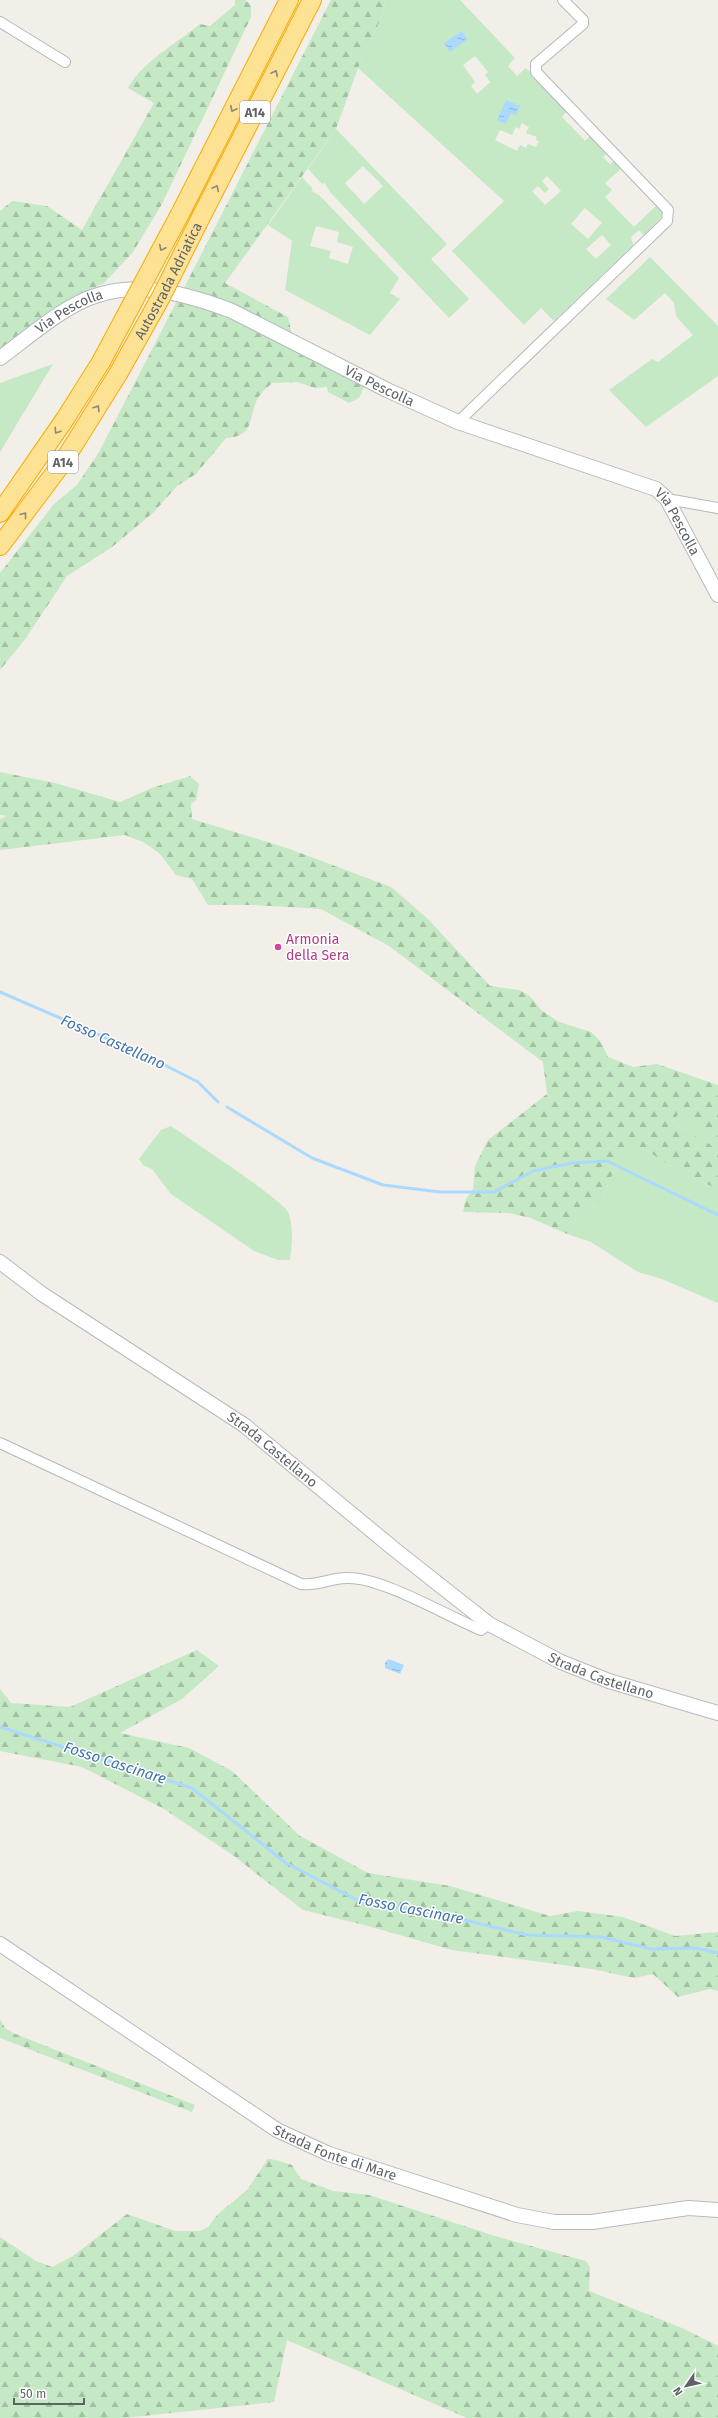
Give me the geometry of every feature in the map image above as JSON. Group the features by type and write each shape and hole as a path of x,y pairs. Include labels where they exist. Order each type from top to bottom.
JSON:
{"highway":[{"name":"Autostrada Adriatica","path":"0,513 65,419 101,362 180,214 289,0"},
{"name":"Autostrada Adriatica","path":"0,546 63,462 118,374 161,297 312,0"}],"street":[{"path":"458,422 667,221 669,216 668,210 536,72 536,64 583,24 583,20 563,0"},
{"path":"0,22 64,62"},
{"name":"Via Pescolla","path":"0,358 48,323 97,295 123,290 181,294 232,311 387,390 458,422 649,485 667,499 718,595"},
{"path":"667,499 718,508"},
{"name":"Strada Castellano","path":"0,1262 42,1294 244,1425 400,1554 489,1624 519,1642 567,1665 656,1696 718,1713"},
{"path":"0,1443 301,1584 315,1586 336,1579 350,1578 369,1581 421,1602 481,1630 489,1624"},
{"name":"Strada Fonte di Mare","path":"0,1944 277,2130 329,2154 517,2215 554,2222 592,2222 688,2208 718,2210"}],"green space":[{"path":"235,0 245,0 251,5 251,17 162,204 133,252 104,283 66,301 0,349 0,211 12,201 47,206 82,230 154,103 128,88 143,69 161,53 200,24 210,26 235,5"},
{"path":"331,0 386,0 383,14 358,68 336,129 225,283 288,317 292,335 235,306 184,288"},
{"path":"386,0 460,0 515,58 508,66 517,76 526,68 567,111 562,117 585,141 591,135 608,153 603,157 610,164 615,160 662,210 662,217 644,235 639,230 631,237 633,245 554,321 541,308 524,325 452,251 504,201 358,68 383,14","holes":["475,56 488,72 485,75 490,82 477,94 471,86 475,82 463,65","522,123 529,127 526,133 537,137 536,140 539,141 536,147 528,144 526,148 520,145 517,151 495,140 500,130 512,135 516,127 519,129","621,169 656,206 634,227 605,197 612,190 605,183","547,176 561,191 545,205 532,191 538,186 545,193 549,189 542,181","585,208 602,223 588,239 571,224","602,235 611,245 596,259 586,249"]},
{"path":"336,129 447,244 431,259 469,299 449,318 330,192 325,183 322,184 308,169","holes":["363,166 383,186 364,204 345,183"]},
{"path":"302,177 312,188 312,191 320,196 399,278 390,293 400,299 370,335 285,290 292,241 268,225","holes":["316,226 339,232 337,242 353,247 348,264 329,258 331,251 310,246"]},
{"path":"650,257 718,326 718,376 646,427 609,390 652,359 658,362 693,335 676,316 674,303 665,293 634,320 606,299"},
{"path":"177,301 216,310 365,385 359,398 349,403 328,392 327,387 315,388 297,382 272,383 257,399 246,431 235,437 226,438 196,474 177,486 154,512 112,547 67,576 26,638 0,670 0,573 54,504 77,485 99,452"},
{"path":"53,364 0,452 0,383"},
{"path":"0,772 55,783 120,802 152,788 190,776 199,784 196,800 191,804 192,819 287,848 391,887 428,919 490,986 519,990 530,996 541,1010 559,1022 591,1032 601,1042 608,1057 633,1067 657,1064 718,1085 718,1138 679,1113 672,1123 711,1145 718,1153 718,1189 682,1173 641,1147 619,1158 602,1200 579,1215 567,1234 531,1218 509,1213 463,1212 466,1199 473,1189 475,1166 488,1140 547,1094 543,1062 389,946 321,909 254,905 208,905 192,879 176,875 159,853 143,842 125,835 0,850 0,819 7,816 0,815"},
{"path":"679,1113 718,1138 718,1153 711,1145 672,1123"},
{"path":"171,1126 214,1155 282,1205 288,1212 292,1230 290,1260 278,1260 254,1251 171,1194 152,1169 143,1165 139,1159 161,1130"},
{"path":"641,1147 682,1173 718,1189 718,1303 662,1279 638,1272 591,1242 567,1234 579,1215 602,1200 619,1158"},
{"path":"197,1650 219,1666 182,1699 120,1733 189,1748 232,1771 300,1836 368,1873 450,1886 550,1916 578,1911 623,1917 675,1936 718,1932 718,1991 710,1989 678,1997 653,1974 634,1978 592,1969 452,1950 368,1926 303,1910 234,1856 164,1809 82,1767 0,1751 0,1689 11,1703 70,1707"},
{"path":"0,2019 5,2028 13,2033 195,2105 192,2112 0,2038"},
{"path":"268,2159 292,2165 301,2179 333,2191 369,2195 498,2237 586,2261 590,2267 589,2291 682,2328 718,2346 718,2418 467,2418 287,2340 274,2402 124,2418 0,2418 0,2237 36,2261 52,2267 73,2256 127,2214 175,2231 200,2231 208,2227 217,2215 247,2190"}],"water":[{"path":"462,31 468,39 450,52 444,43"},
{"path":"506,100 520,106 516,115 511,113 506,124 497,120"},
{"path":"389,1659 404,1665 400,1674 385,1668 385,1662"}],"waterway":[{"name":"Fosso Castellano","path":"0,992 141,1053 198,1082 218,1102"},
{"name":"Fosso Castellano","path":"227,1107 312,1158 383,1185 440,1192 494,1192 533,1171 572,1163 607,1161 718,1215"},
{"name":"Fosso Cascinare","path":"0,1727 192,1788 286,1863 361,1902 439,1914 527,1935 601,1937 651,1949 696,1948 718,1953"}],"place":[{"name":"Armonia della Sera","path":"278,947"}]}
